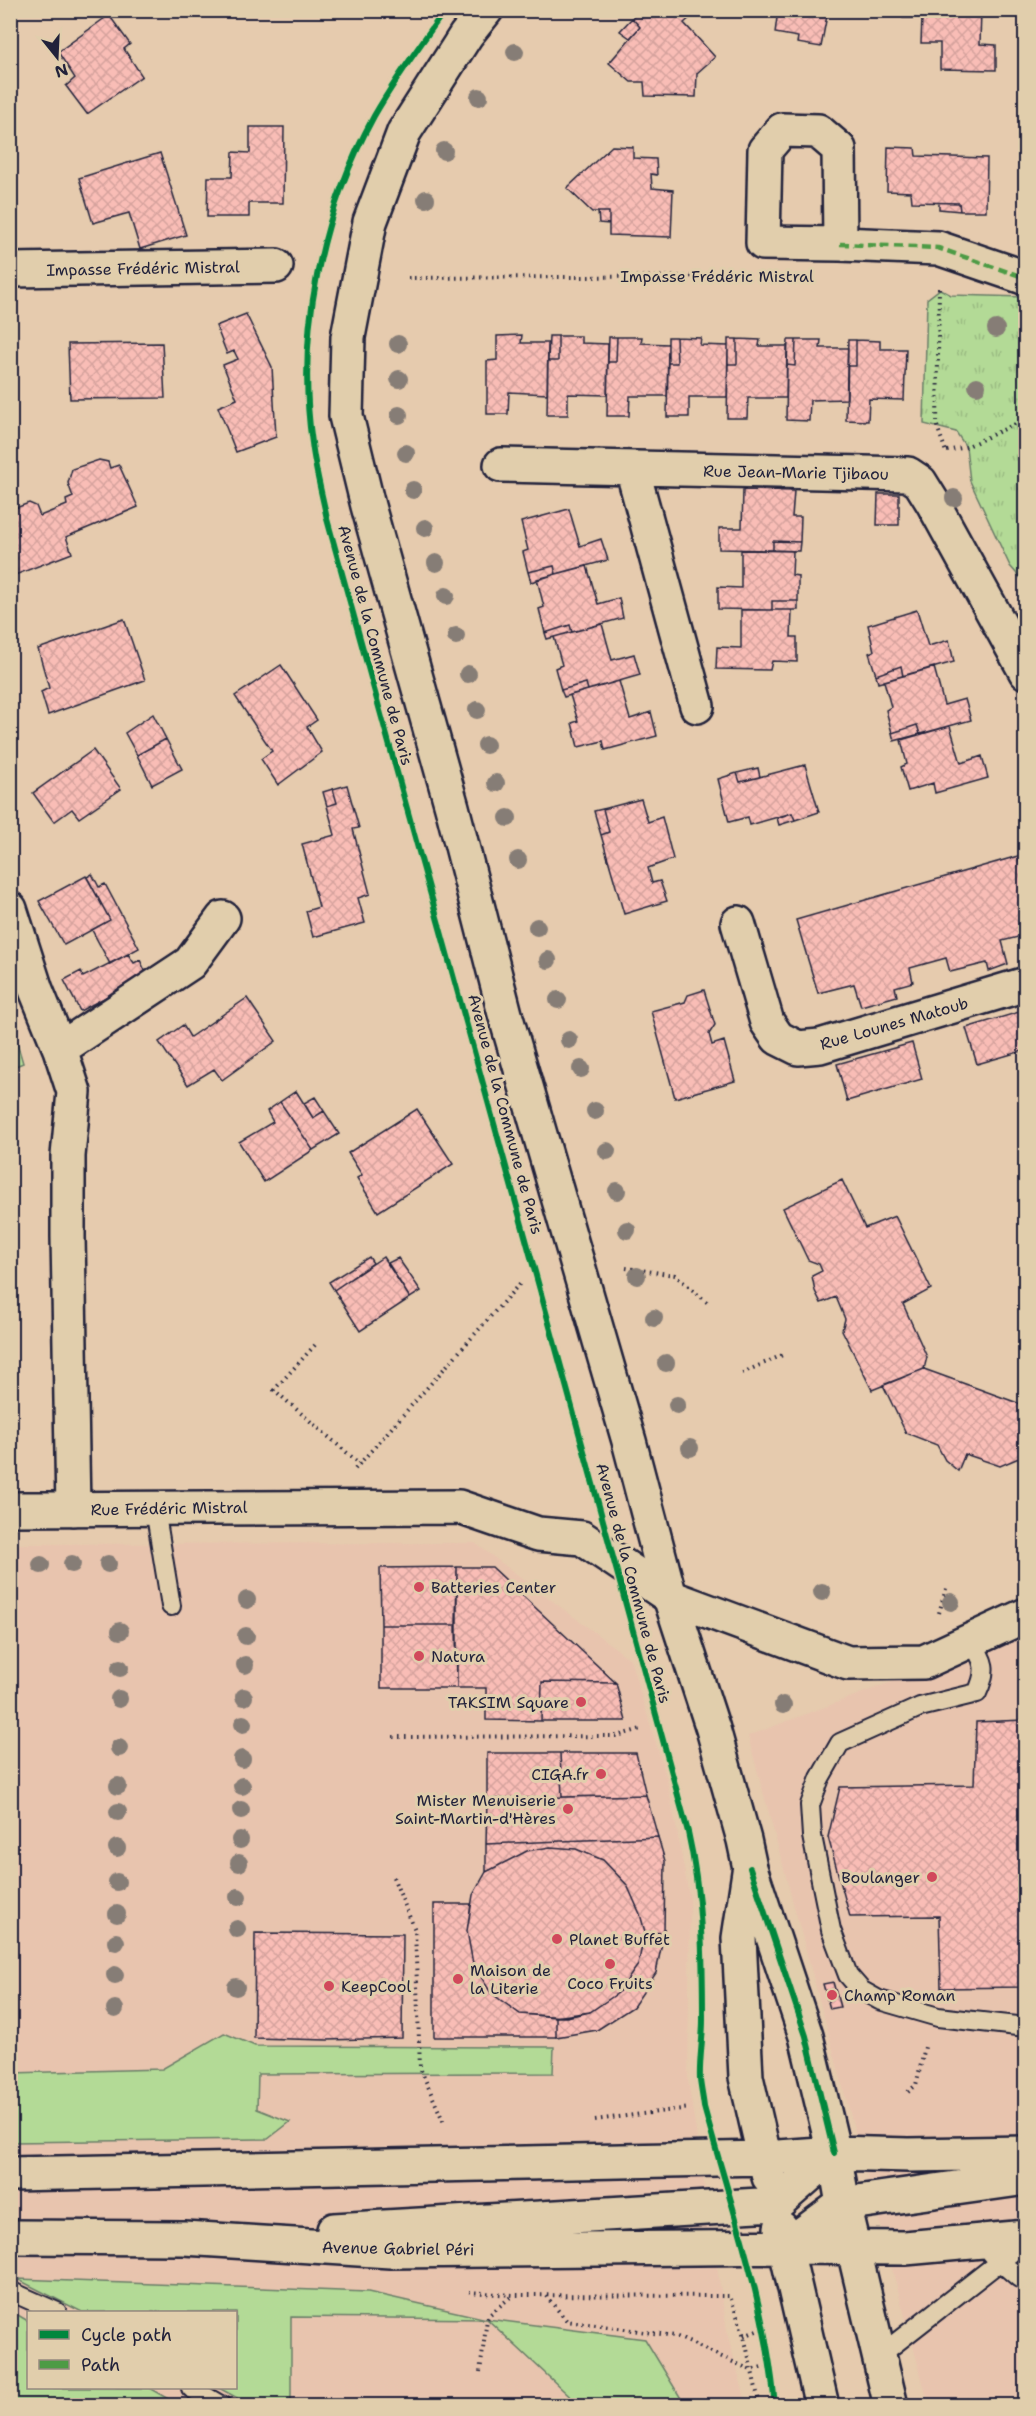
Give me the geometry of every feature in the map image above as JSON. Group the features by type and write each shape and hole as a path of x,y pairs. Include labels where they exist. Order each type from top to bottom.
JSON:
{"main road":[{"name":"Avenue de la Commune de Paris","path":"486,10 466,35 404,132 370,222 348,337 346,416 368,506 452,807 505,1014 629,1441 670,1597 713,1729 750,1868 806,2036 834,2153"},
{"path":"840,244 938,248 1026,278"},
{"name":"Impasse Frédéric Mistral","path":"10,270 276,266"},
{"name":"Rue Jean-Marie Tjibaou","path":"501,465 908,474 920,482"},
{"path":"632,468 697,706"},
{"path":"920,482 1026,672"},
{"name":"Rue Frédéric Mistral","path":"10,909 36,990 60,1049 74,1092 68,1156 73,1509 459,1506 538,1534 582,1538 670,1597 848,1663 924,1662 1026,1615"},
{"path":"60,1049 190,963 223,918"},
{"name":"Rue Lounes Matoub","path":"738,922 767,1022 778,1038 798,1048 820,1046 1026,984"},
{"path":"10,1509 73,1509"},
{"name":"Avenue de la Commune de Paris","path":"750,1868 739,1938 742,2010 746,2077 765,2158"},
{"path":"10,2174 765,2158 834,2153 893,2155 1026,2153"},
{"path":"834,2153 843,2204 891,2406"},
{"path":"184,2238 776,2204 834,2153"},
{"path":"765,2158 822,2406"},
{"path":"785,2247 843,2204 1026,2178"},
{"name":"Avenue Gabriel Péri","path":"10,2237 184,2238 390,2251 785,2247 987,2251 1026,2239"}],"lane":[{"path":"154,1509 171,1606"},
{"path":"970,1641 982,1657 984,1679 977,1693 920,1707 840,1743 820,1778 810,1805 812,1836 831,1930 848,1976 861,1990 879,2000 938,2017 1026,2027"},
{"path":"879,2356 987,2251 1019,2278 1026,2280"},
{"path":"10,2291 53,2311"},
{"path":"193,2389 222,2406"}],"path":[{"path":"938,248 940,289 937,426 947,451"},
{"path":"920,482 947,451 966,447 1026,419"},
{"path":"10,1083 14,1091"},
{"path":"626,1268 675,1275 708,1303"},
{"path":"309,1506 360,1464 522,1281"},
{"path":"315,1345 274,1390 360,1464"},
{"path":"742,1373 786,1354"},
{"path":"393,1737 617,1736 640,1729"},
{"path":"393,1877 415,1930 420,2068 445,2125"},
{"path":"590,2121 690,2108"},
{"path":"468,2292 513,2295 730,2296 744,2336 760,2406"},
{"path":"480,2372 489,2314 513,2295"},
{"path":"546,2295 567,2321 675,2336 751,2370 780,2362"},
{"path":"762,2318 766,2337"},
{"path":"744,2336 764,2328"},
{"path":"770,2355 772,2375"}],"shaded area":[{"path":"475,1543 630,1659 667,1779 690,1900 688,2080 728,2337 747,2405 11,2405 10,1544"},
{"path":"1025,1632 1025,2405 929,2405 748,1736"}],"green space":[{"path":"940,289 951,295 1025,297 1025,583 1010,566 970,481 966,447 956,432 924,424 927,299"},
{"path":"11,1022 23,1063 10,1068"},
{"path":"224,2033 255,2046 554,2047 553,2073 258,2074 257,2109 290,2122 268,2139 11,2142 11,2073 162,2069"},
{"path":"17,2279 368,2292 487,2319 291,2317 291,2405 250,2405 221,2389 237,2389 237,2311 80,2311"},
{"path":"11,2311 27,2320 27,2389 151,2389 179,2405 11,2405"},
{"path":"487,2319 645,2339 685,2405 579,2405"}],"building":[{"path":"639,10 685,10 691,17 684,23 715,57 697,73 696,97 645,96 644,82 631,82 609,63 640,27 632,18"},
{"path":"778,10 828,10 821,47 797,43 798,37 775,33"},
{"path":"903,10 981,10 980,44 996,45 996,70 940,69 940,43 921,43 922,18 903,18"},
{"path":"109,15 130,44 124,49 142,76 87,114 66,86 75,78 58,52"},
{"path":"632,18 640,27 630,38 620,31"},
{"path":"250,127 284,127 283,203 249,203 249,217 207,217 208,177 232,177 233,152 250,153"},
{"path":"612,146 633,147 633,158 656,159 657,175 651,174 652,188 673,190 671,237 609,235 609,212 592,212 567,188"},
{"path":"888,147 915,148 916,156 987,158 986,211 960,211 959,203 912,202 911,192 887,191"},
{"path":"160,153 186,235 140,249 129,213 93,223 79,178"},
{"path":"939,203 959,203 960,211 939,209"},
{"path":"598,212 609,212 609,224 599,223"},
{"path":"246,314 272,367 276,437 236,452 218,407 237,399 223,365 238,359 234,351 227,354 216,326"},
{"path":"522,335 521,343 548,343 547,394 509,392 508,414 487,414 487,361 497,360 497,336"},
{"path":"549,336 558,336 558,361 548,361"},
{"path":"558,336 581,336 581,343 608,344 607,395 568,394 568,415 547,415 548,361 558,361"},
{"path":"609,337 617,337 616,362 608,362"},
{"path":"617,337 642,337 641,343 668,344 667,396 630,396 629,416 607,416 608,362 616,362"},
{"path":"668,337 676,337 677,363 668,363"},
{"path":"676,337 701,338 700,345 728,346 727,397 689,397 689,417 667,417 668,363 677,363"},
{"path":"728,339 737,339 737,364 728,364"},
{"path":"737,339 760,340 759,346 787,346 786,398 748,398 747,418 727,418 728,364 737,364"},
{"path":"788,340 796,340 795,366 787,365"},
{"path":"796,340 821,340 820,348 848,348 847,399 810,400 809,421 786,420 787,365 795,366"},
{"path":"848,340 856,340 856,366 847,366"},
{"path":"856,340 880,341 880,349 906,349 904,400 869,399 868,421 846,420 847,366 856,366"},
{"path":"162,343 165,398 70,399 68,344"},
{"path":"99,460 108,462 110,468 119,465 138,507 66,537 72,553 10,577 10,510 29,503 36,506 40,516 67,505 66,500 73,497 68,483 72,469"},
{"path":"743,490 794,491 792,517 801,517 800,542 773,541 773,550 719,549 719,528 742,528"},
{"path":"878,494 899,494 899,525 877,525"},
{"path":"569,509 580,546 601,539 608,560 556,574 554,566 528,572 523,552 528,550 521,522"},
{"path":"773,541 800,542 799,551 773,550"},
{"path":"741,550 793,551 792,575 798,576 798,601 772,601 772,610 718,609 718,587 741,588"},
{"path":"554,566 556,574 531,582 528,572"},
{"path":"587,566 598,604 619,598 623,618 572,632 570,625 545,633 539,609 544,607 537,579"},
{"path":"772,601 798,601 798,610 772,610"},
{"path":"741,610 792,610 791,637 797,637 797,662 772,661 770,670 716,669 717,647 741,648"},
{"path":"917,610 928,646 949,640 954,662 903,676 901,666 876,675 869,653 874,651 868,625"},
{"path":"124,619 145,680 48,715 41,692 49,688 38,649"},
{"path":"602,624 612,660 634,654 640,675 588,690 586,683 561,690 555,668 562,665 554,637"},
{"path":"570,625 572,632 547,639 545,633"},
{"path":"281,665 317,720 307,727 322,752 278,785 261,759 272,751 235,696"},
{"path":"901,666 903,676 878,683 876,675"},
{"path":"934,667 944,705 965,699 971,720 920,734 917,725 892,733 886,710 891,707 884,681"},
{"path":"619,681 630,719 651,712 657,736 605,750 603,741 578,747 572,723 578,721 570,695"},
{"path":"586,683 588,690 564,697 561,690"},
{"path":"153,714 166,739 137,755 125,733"},
{"path":"917,725 920,734 894,741 892,733"},
{"path":"950,726 961,763 982,756 988,778 935,793 933,783 908,791 901,767 907,764 901,740"},
{"path":"166,739 182,769 152,785 137,755"},
{"path":"93,750 121,789 79,818 72,809 54,822 33,793"},
{"path":"805,765 819,812 795,820 792,813 750,825 748,817 729,822 718,779 737,773 740,782"},
{"path":"758,768 760,777 740,782 737,773"},
{"path":"347,785 359,828 353,829 370,894 358,898 365,923 313,937 306,911 319,907 302,844 335,835 327,806 337,803 333,789"},
{"path":"333,789 337,803 327,806 323,792"},
{"path":"641,799 648,822 662,817 673,859 648,868 652,883 660,881 667,901 624,914 601,835 609,832 603,809"},
{"path":"603,809 609,832 601,835 594,811"},
{"path":"792,813 795,820 779,825 777,818"},
{"path":"1018,856 1026,883 1026,935 1002,941 1008,964 989,971 987,963 950,972 946,958 910,968 913,982 895,987 897,996 861,1006 854,984 818,993 796,920"},
{"path":"92,874 99,887 105,884 139,948 110,964 92,930 110,920 87,877"},
{"path":"86,876 110,920 64,945 39,901"},
{"path":"128,954 134,963 140,960 147,975 80,1011 64,980 81,971 83,977"},
{"path":"704,990 715,1025 709,1034 712,1045 724,1041 735,1081 675,1098 651,1011 685,1002 688,995"},
{"path":"247,998 276,1041 222,1080 214,1069 188,1085 159,1042 183,1025 190,1037"},
{"path":"1026,1010 1026,1050 977,1064 966,1028"},
{"path":"912,1043 922,1079 847,1101 837,1064"},
{"path":"296,1091 313,1118 324,1111 339,1134 313,1150 280,1102"},
{"path":"315,1097 324,1111 313,1118 304,1103"},
{"path":"280,1102 313,1150 264,1182 239,1142 273,1122 267,1111"},
{"path":"417,1109 453,1164 378,1212 357,1178 362,1175 348,1153"},
{"path":"842,1180 865,1228 895,1216 931,1289 903,1304 927,1357 924,1369 872,1390 842,1330 845,1319 836,1297 821,1303 815,1291 812,1276 822,1271 819,1264 808,1260 783,1208"},
{"path":"369,1257 373,1263 334,1290 329,1282"},
{"path":"383,1257 410,1298 360,1331 334,1290"},
{"path":"398,1258 421,1291 410,1298 388,1263"},
{"path":"924,1369 1026,1406 1026,1455 1000,1466 965,1454 958,1471 945,1460 937,1445 906,1433 883,1385"},
{"path":"457,1567 492,1567 616,1683 542,1682 541,1721 486,1720 486,1688 457,1688"},
{"name":"Batteries Center","path":"457,1567 456,1625 381,1625 380,1568"},
{"name":"Natura","path":"381,1625 456,1625 457,1688 381,1688"},
{"name":"TAKSIM Square","path":"542,1682 616,1683 626,1721 541,1721"},
{"name":"Boulanger","path":"1026,1692 1025,1987 941,1988 939,1916 850,1917 828,1837 840,1787 974,1785 976,1722 1025,1720"},
{"path":"487,1753 560,1753 562,1797 487,1799"},
{"name":"CIGA.fr","path":"560,1753 636,1753 646,1795 562,1797"},
{"name":"Mister Menuiserie Saint-Martin-d'Hères","path":"646,1795 658,1837 486,1844 487,1799"},
{"path":"658,1837 665,1861 664,1933 645,1932 627,1885 603,1860 576,1849 550,1847 527,1851 486,1872 486,1844"},
{"path":"550,1847 576,1849 603,1860 627,1885 645,1932 638,1965 618,1993 590,2012 567,2017 520,2014 491,1993 473,1964 467,1931 473,1895 486,1872 527,1851"},
{"name":"Maison de la Literie","path":"434,1904 471,1904 467,1931 473,1964 491,1993 520,2014 556,2017 556,2037 434,2037"},
{"path":"645,1932 664,1933 656,1973 633,2007 597,2030 556,2037 556,2017 590,2012 618,1993 638,1965"},
{"name":"KeepCool","path":"255,1933 403,1934 402,2038 327,2040 254,2038"},
{"name":"Champ Roman","path":"833,1982 840,2007 830,2009 823,1984"}],"marked path":[{"path":"840,244 938,248 1026,278"}],"cycle path":[{"path":"445,10 399,75 374,116 355,153 327,233 317,275 307,360 313,453 327,519 688,1832 699,1902 702,1949 703,2020 700,2080 704,2107 756,2293 775,2406"},
{"path":"750,1868 806,2036 834,2153"}],"place":[{"name":"Batteries Center","path":"419,1587"},
{"name":"Natura","path":"419,1656"},
{"name":"TAKSIM Square","path":"581,1702"},
{"name":"CIGA.fr","path":"601,1774"},
{"name":"Mister Menuiserie Saint-Martin-d'Hères","path":"568,1809"},
{"name":"Boulanger","path":"932,1877"},
{"name":"Planet Buffet","path":"557,1939"},
{"name":"Coco Fruits","path":"610,1964"},
{"name":"Maison de la Literie","path":"458,1979"},
{"name":"KeepCool","path":"329,1986"},
{"name":"Champ Roman","path":"832,1995"}]}
